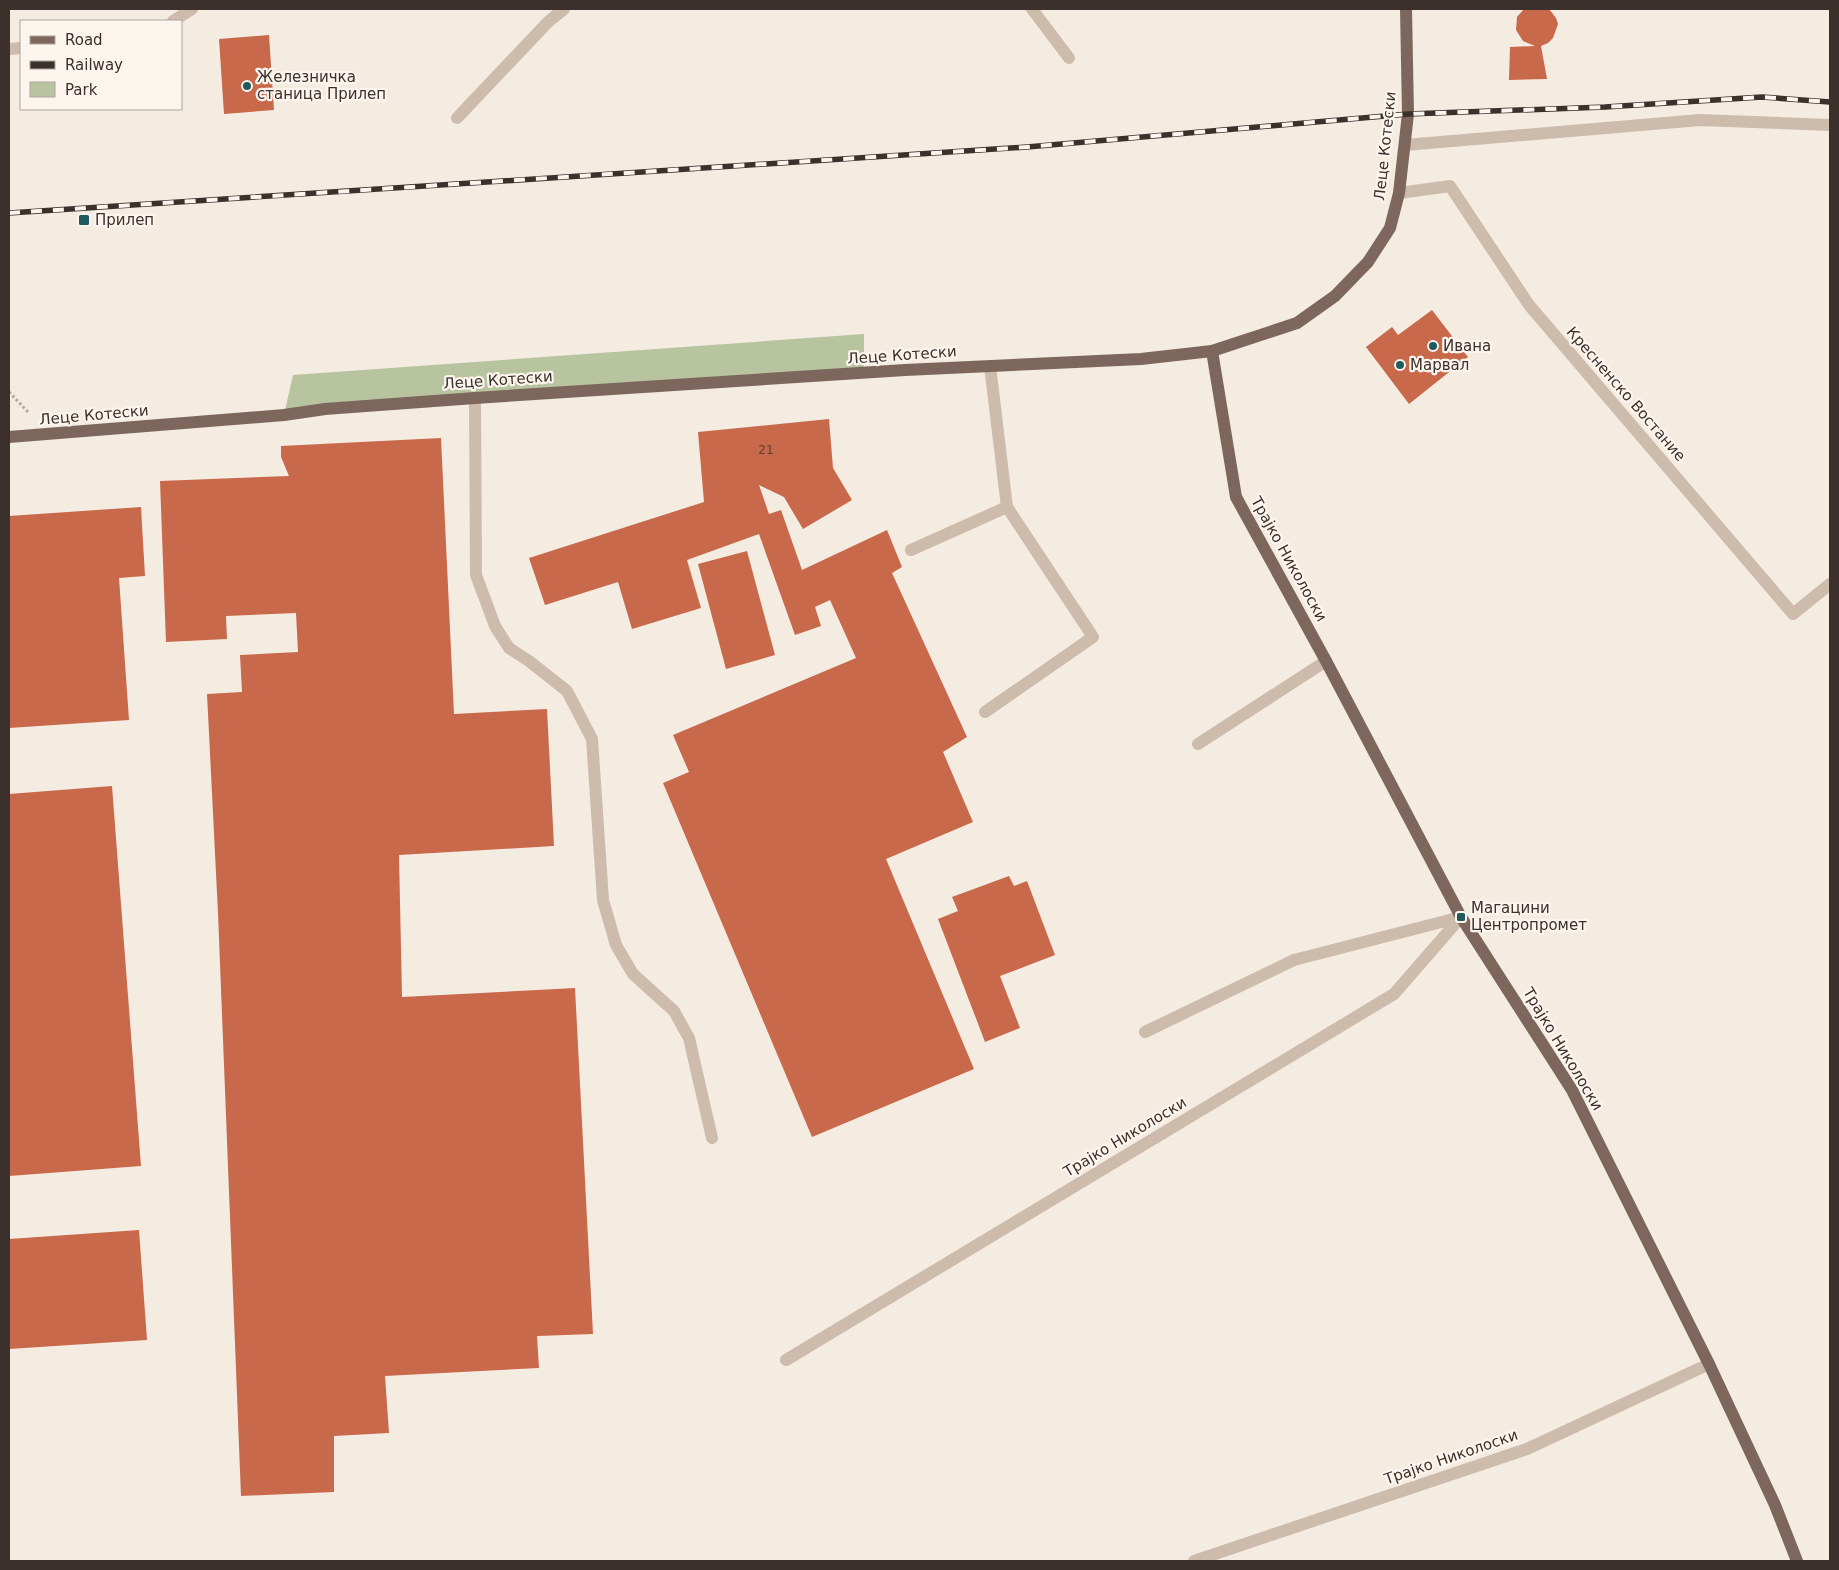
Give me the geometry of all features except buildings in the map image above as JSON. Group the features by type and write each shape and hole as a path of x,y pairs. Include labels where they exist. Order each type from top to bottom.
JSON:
{"main road":[{"name":"Леце Котески","path":"9,437 284,416 326,409 475,398 990,366 1141,360 1212,351 1297,323 1335,296 1368,262 1390,228 1399,193 1408,114 1406,9"},
{"name":"Трајко Николоски","path":"1212,351 1236,497 1326,661 1461,917 1572,1090 1709,1364 1775,1506 1797,1561"}],"street":[{"path":"175,20 192,9"},
{"path":"457,118 548,22 564,9"},
{"path":"1032,9 1069,58"},
{"path":"1406,9 1412,9"},
{"path":"1404,145 1700,120 1830,125"},
{"name":"Кресненско Востание","path":"1399,193 1450,186 1529,305 1793,614 1830,584"},
{"path":"985,712 1093,637 1007,507 990,366"},
{"path":"475,398 476,575 494,626 509,648 567,691 592,739 603,900 616,945 633,974 674,1011 689,1038 712,1138"},
{"path":"910,550 1007,507"},
{"path":"1198,744 1326,661"},
{"path":"1145,1032 1294,960 1461,917"},
{"name":"Трајко Николоски","path":"786,1360 1394,994 1461,917"},
{"name":"Трајко Николоски","path":"1194,1561 1527,1449 1709,1364"}],"green space":[{"path":"864,334 864,374 284,415 293,375"}],"railway":[{"path":"9,213 1027,147 1408,114 1605,107 1762,97 1830,102"}],"place":[{"name":"Железничка станица Прилеп","path":"247,86"},
{"name":"Прилеп","path":"84,220"},
{"name":"Ивана","path":"1433,346"},
{"name":"Марвал","path":"1400,365"},
{"name":"Магацини Центропромет","path":"1461,917"}]}
